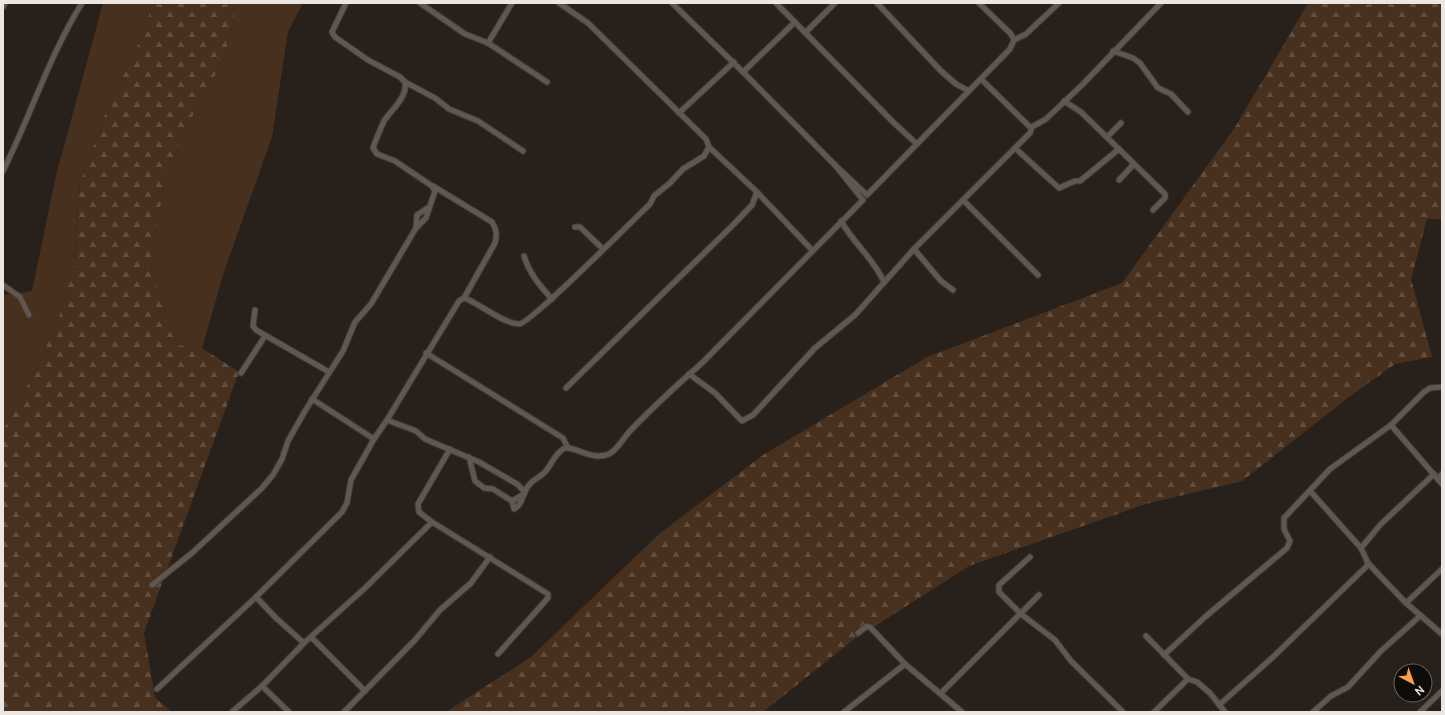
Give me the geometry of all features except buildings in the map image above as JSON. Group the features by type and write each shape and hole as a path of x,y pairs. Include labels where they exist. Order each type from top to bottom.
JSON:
{"street":[{"path":"3,7 5,3"},
{"path":"3,170 21,134 67,27 82,3"},
{"path":"346,3 332,32 335,37 368,60 435,98 449,109 478,121 523,151"},
{"path":"420,3 465,34 488,43 547,82"},
{"path":"488,43 512,3"},
{"path":"559,3 588,23 706,139 709,147 757,192 812,250"},
{"path":"672,3 734,62 835,165 867,195 1010,49 1014,40 1026,34 1059,3"},
{"path":"776,3 916,144"},
{"path":"806,32 834,3"},
{"path":"877,3 921,47 941,71 956,84 969,91"},
{"path":"979,3 1011,34 1014,40"},
{"path":"689,374 715,393 738,418 742,421 747,420 816,348 855,315 914,249 1016,148 1030,133 1031,128 1046,119 1096,71 1113,51 1161,3"},
{"path":"743,72 795,22"},
{"path":"1113,51 1125,54 1140,63 1158,88 1171,94 1188,112"},
{"path":"679,113 734,62"},
{"path":"981,79 1031,128"},
{"path":"158,689 256,597 342,512 347,503 351,480 374,439 459,301 464,298 494,244 497,236 496,228 492,222 394,161 385,158 374,151 376,140 384,121 402,96 405,89 405,82"},
{"path":"1064,101 1073,105 1165,194 1164,198 1153,210"},
{"path":"1107,137 1121,123"},
{"path":"464,298 488,309 499,317 519,324 526,321 552,300 650,204 654,196 670,184 683,169 704,156 709,147"},
{"path":"1016,148 1058,188 1075,181 1080,181 1119,149"},
{"path":"1119,180 1134,164"},
{"path":"426,353 563,438 567,446 592,457 610,454 628,433 807,258 812,250 863,200 835,165"},
{"path":"152,585 192,553 264,485 282,459 288,441 312,399 343,351 355,322 372,304 416,228 426,218 435,191 432,186"},
{"path":"566,388 734,224 752,204 757,192"},
{"path":"963,200 1038,275"},
{"path":"416,228 417,215 429,207"},
{"path":"841,221 876,266 884,282"},
{"path":"575,227 580,227 603,249"},
{"path":"914,249 941,281 953,290"},
{"path":"524,256 527,266 538,283 552,300"},
{"path":"3,285 20,297 30,315"},
{"path":"255,310 253,326 265,336 329,372"},
{"path":"241,372 265,336"},
{"path":"1164,654 1205,617 1287,548 1290,541 1284,529 1283,521 1288,513 1311,492 1330,469 1390,425 1424,392 1430,388 1442,387"},
{"path":"312,399 374,439"},
{"path":"387,420 416,431 425,439 469,457 517,484 524,493"},
{"path":"1390,425 1442,484"},
{"path":"469,457 475,480 484,488 493,489 512,502 514,509 518,506 529,484 546,471 560,451 567,446"},
{"path":"450,449 418,504 420,512 432,522 548,594 548,598 498,654"},
{"path":"1361,548 1380,525 1434,474"},
{"path":"1438,479 1442,474"},
{"path":"517,484 529,484"},
{"path":"1311,492 1361,548 1367,561 1406,604 1442,634"},
{"path":"232,712 262,686 304,643 365,588 432,522"},
{"path":"344,712 415,640 440,610 471,583 490,557"},
{"path":"1030,557 998,588 999,592 1021,614 1055,640 1071,661 1123,712"},
{"path":"1218,705 1300,631 1368,566 1367,561"},
{"path":"1406,604 1442,569"},
{"path":"941,693 1039,595"},
{"path":"256,597 276,618 304,643"},
{"path":"1313,712 1331,696 1348,686 1381,651 1420,616"},
{"path":"858,633 867,626 870,627 905,664 962,712"},
{"path":"1146,636 1188,679 1203,686 1214,697 1218,705 1225,712"},
{"path":"311,637 365,690"},
{"path":"844,712 905,664"},
{"path":"1154,712 1188,679"},
{"path":"262,686 289,712"},
{"path":"1420,712 1442,690"}],"green space":[{"path":"103,3 152,3 146,27 104,117 80,182 74,263 60,314 38,366 3,429 3,295 32,291 56,175"},
{"path":"152,3 237,3 225,57 185,130 165,182 150,264 177,345 202,348 239,372 144,633 155,697 172,712 3,712 3,429 38,366 60,314 74,263 80,182 104,117 146,27"},
{"path":"237,3 303,3 288,32 272,137 224,272 202,348 177,345 150,264 165,182 185,130 225,57"},
{"path":"1308,3 1442,3 1442,219 1427,219 1411,279 1432,357 1395,364 1349,397 1242,481 1146,504 969,566 852,641 763,712 446,712 531,657 659,534 763,455 927,357 1122,283 1234,129"}]}
